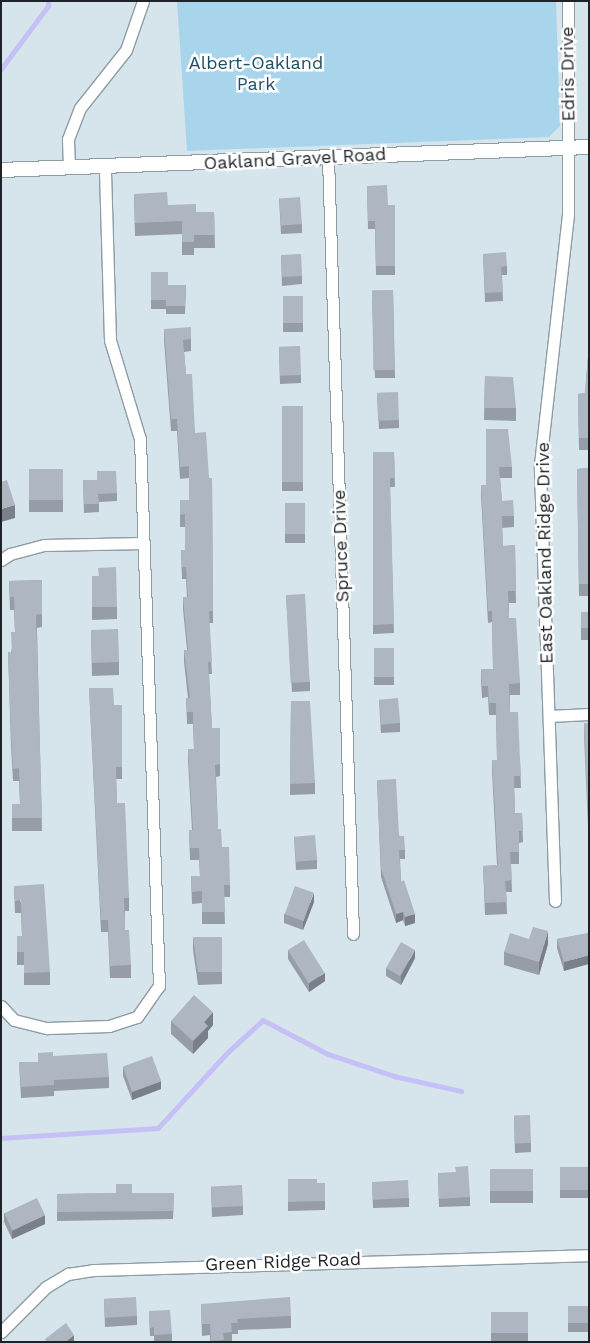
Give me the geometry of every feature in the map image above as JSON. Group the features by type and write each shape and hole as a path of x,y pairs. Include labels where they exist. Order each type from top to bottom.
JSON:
{"street":[{"path":"69,168 68,139 80,108 126,50 143,1"},
{"name":"Edris Drive","path":"568,1 569,147"},
{"name":"Oakland Gravel Road","path":"1,170 106,168 589,146"},
{"name":"East Oakland Ridge Drive","path":"555,901 540,464 568,214 569,147"},
{"name":"Spruce Drive","path":"328,158 353,934"},
{"path":"1,1006 14,1020 47,1028 109,1026 137,1017 159,986 140,439 110,340 106,168"},
{"path":"1,560 10,554 44,545 144,543"},
{"path":"549,716 589,714"},
{"name":"Green Ridge Road","path":"1,1332 46,1286 68,1274 93,1270 589,1255"}],"green space":[{"name":"Albert-Oakland Park","path":"177,1 556,1 560,126 549,137 187,151"}],"building":[{"path":"387,185 388,205 395,205 395,266 376,266 375,221 368,221 367,186"},
{"path":"167,192 168,205 196,204 196,212 214,212 215,235 194,235 194,242 182,242 182,221 135,223 134,194"},
{"path":"300,197 302,224 281,225 279,198"},
{"path":"506,252 507,266 501,267 503,292 485,293 483,254"},
{"path":"301,254 302,276 282,277 281,255"},
{"path":"151,272 168,272 168,285 186,285 185,306 166,306 166,300 151,300"},
{"path":"372,290 393,290 394,370 373,370"},
{"path":"283,296 303,296 303,323 283,323"},
{"path":"191,327 191,339 183,340 186,374 192,374 195,433 206,432 209,478 212,478 213,611 209,611 212,662 208,662 212,728 220,728 220,764 215,765 218,829 221,829 222,847 229,847 230,885 224,885 225,912 202,912 202,891 192,892 191,876 200,876 199,848 190,848 189,830 193,830 188,749 194,749 193,712 187,712 186,698 190,698 184,650 188,650 183,597 188,597 186,567 182,567 181,550 185,550 185,514 180,515 180,500 189,500 189,466 180,467 177,419 171,419 164,329"},
{"path":"589,344 589,457 588,438 579,438 578,394 585,393"},
{"path":"300,346 301,375 280,376 279,347"},
{"path":"485,376 513,377 516,408 484,408"},
{"path":"398,392 399,420 378,421 377,393"},
{"path":"282,406 303,406 303,482 282,482"},
{"path":"486,429 508,429 512,467 499,467 502,501 513,500 514,516 502,516 503,546 515,545 516,591 508,591 509,618 516,618 520,683 509,684 510,712 518,712 521,776 514,776 515,813 522,813 523,831 519,831 519,852 510,852 512,880 505,881 507,902 485,903 483,866 498,865 492,760 497,760 496,703 489,703 488,686 482,686 481,669 493,669 492,611 488,611 481,485 486,485"},
{"path":"373,452 394,452 395,478 390,478 394,624 373,625"},
{"path":"589,468 589,584 579,584 577,469"},
{"path":"29,469 63,469 63,500 29,500"},
{"path":"97,471 116,471 117,493 98,494 99,504 84,504 83,480 97,480"},
{"path":"7,480 15,505 1,509 1,482"},
{"path":"285,503 305,503 305,534 285,534"},
{"path":"116,567 117,607 92,607 92,576 99,576 98,568"},
{"path":"42,580 42,614 36,615 42,818 12,818 12,804 20,804 19,768 13,769 11,734 8,652 12,653 11,632 15,632 14,597 10,597 9,581"},
{"path":"305,594 310,682 291,683 286,595"},
{"path":"581,612 589,612 589,628 581,628"},
{"path":"118,629 119,662 92,663 91,630"},
{"path":"374,648 394,648 394,677 374,677"},
{"path":"89,688 113,688 114,705 122,705 122,767 116,767 117,803 125,803 129,898 124,898 125,930 129,930 131,965 110,966 108,920 101,920"},
{"path":"398,698 400,723 381,725 379,700"},
{"path":"291,701 310,701 315,783 290,784"},
{"path":"584,723 589,723 589,813 588,813"},
{"path":"396,779 399,836 404,836 405,850 399,850 401,882 404,880 415,914 405,917 403,912 396,914 381,868 377,780"},
{"path":"315,835 317,860 296,862 294,837"},
{"path":"44,884 50,972 24,973 24,952 17,952 17,936 22,936 21,900 15,901 14,886"},
{"path":"295,886 314,893 304,921 285,914"},
{"path":"533,927 548,931 539,962 504,952 510,933 529,939"},
{"path":"589,933 589,955 564,962 557,939"},
{"path":"193,937 222,937 222,972 198,972"},
{"path":"304,940 325,973 309,983 288,950"},
{"path":"401,942 415,950 400,976 386,968"},
{"path":"194,995 213,1012 204,1022 208,1026 193,1041 171,1021"},
{"path":"53,1052 53,1056 107,1053 109,1077 54,1080 54,1085 21,1087 19,1062 38,1062 38,1053"},
{"path":"152,1056 161,1081 132,1092 123,1067"},
{"path":"530,1115 531,1143 515,1144 514,1116"},
{"path":"468,1166 470,1197 439,1199 438,1173 456,1172 455,1167"},
{"path":"560,1167 589,1167 589,1190 560,1190"},
{"path":"490,1169 533,1169 533,1191 490,1191"},
{"path":"288,1179 317,1179 317,1183 325,1183 325,1201 288,1202"},
{"path":"408,1180 409,1198 373,1200 372,1182"},
{"path":"116,1184 132,1184 132,1193 174,1193 173,1211 57,1212 57,1194 116,1193"},
{"path":"242,1185 243,1206 212,1208 211,1187"},
{"path":"37,1198 45,1215 12,1230 4,1213"},
{"path":"136,1297 137,1316 105,1318 104,1299"},
{"path":"290,1297 291,1316 237,1319 238,1323 231,1323 232,1332 223,1333 224,1340 211,1341 210,1324 202,1324 201,1304"},
{"path":"568,1306 589,1306 589,1323 568,1323"},
{"path":"170,1310 172,1334 154,1335 154,1327 150,1328 149,1311"},
{"path":"491,1312 528,1312 528,1333 491,1333"},
{"path":"66,1323 74,1335 65,1342 47,1342 45,1339"}],"waterway":[{"path":"1,69 48,6 48,1"},
{"path":"1,1138 158,1128 228,1052 263,1020 328,1054 394,1076 461,1091"}]}
